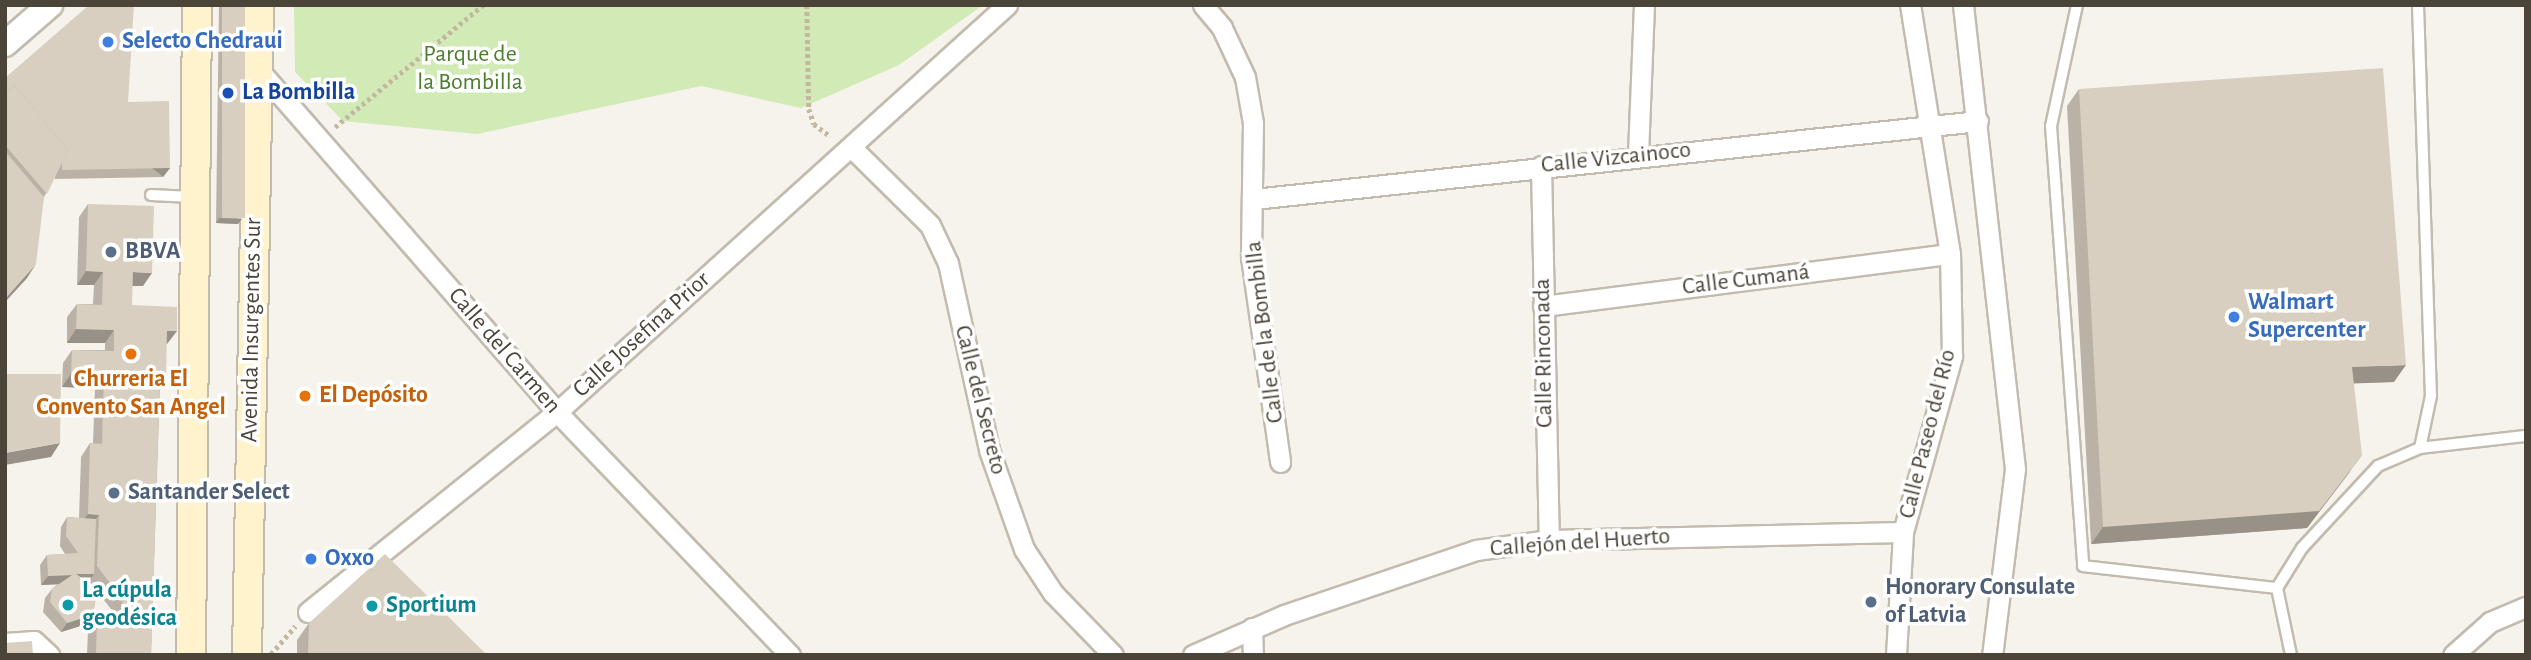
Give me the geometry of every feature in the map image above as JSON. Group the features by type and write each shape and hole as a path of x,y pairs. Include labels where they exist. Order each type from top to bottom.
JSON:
{"main road":[{"path":"191,655 197,5"},
{"name":"Avenida Insurgentes Sur","path":"247,655 259,5"}],"street":[{"path":"5,44 50,5"},
{"name":"Calle Josefina Prior","path":"308,612 557,412 1007,5"},
{"name":"Calle de la Bombilla","path":"1203,5 1222,28 1245,77 1254,123 1251,257 1280,462"},
{"path":"1638,154 1644,5"},
{"name":"Calle Paseo del Río","path":"1896,655 1903,532 1952,356 1950,254 1932,128 1910,5"},
{"name":"Calle Paseo del Río","path":"1964,5 2015,469 1992,655"},
{"name":"Calle del Carmen","path":"257,68 557,412 790,655"},
{"name":"Calle Vizcainoco","path":"1254,199 1638,154 1932,128 1978,121"},
{"name":"Calle del Secreto","path":"851,147 930,225 948,263 989,450 1024,549 1052,593 1113,655"},
{"name":"Calle Rinconada","path":"1541,166 1549,540"},
{"name":"Calle Cumaná","path":"1542,306 1950,254"},
{"name":"Callejón del Huerto","path":"1193,655 1252,628 1476,550 1549,540 1903,532"},
{"path":"2454,655 2490,622 2526,607"},
{"path":"1252,628 1253,655"},
{"path":"5,643 34,641 49,655"}],"lane":[{"path":"2077,5 2051,125 2083,566 2277,589"},
{"path":"2418,5 2431,384 2420,448"},
{"path":"151,195 196,197"},
{"path":"2291,655 2277,589 2302,548 2378,466 2420,448 2526,436"}],"path":[{"path":"319,140 483,5"},
{"path":"807,5 811,117 825,135 851,147"},
{"path":"270,655 308,612"}],"green space":[{"name":"Parque de la Bombilla","path":"294,5 983,5 899,65 801,108 701,86 477,134 343,121 295,72"}],"building":[{"path":"89,5 134,5 128,102 169,101 170,168 62,170 62,162 68,150 14,85 7,91 5,89 5,78"},
{"path":"222,5 245,5 245,218 222,218"},
{"name":"Walmart Supercenter","path":"2383,68 2406,365 2352,367 2362,455 2319,511 2103,527 2079,89"},
{"path":"14,85 68,150 47,194 5,145 5,93"},
{"path":"5,151 44,197 36,264 5,299"},
{"path":"88,204 154,206 152,273 133,272 132,305 177,307 177,331 167,331 166,376 160,376 151,655 96,655 97,616 119,617 123,600 97,566 99,515 88,514 90,443 102,444 104,375 71,374 72,350 114,351 114,330 76,329 77,304 102,305 103,272 86,271"},
{"path":"5,374 61,374 60,443 5,453"},
{"path":"67,517 96,519 94,574 76,574 97,588 93,615 67,623 50,602 52,589 72,575 48,576 47,555 78,553 66,536"},
{"name":"Sportium","path":"385,554 487,655 308,655 309,623"},
{"path":"32,641 33,655 5,655 5,643"}],"place":[{"name":"Selecto Chedraui","path":"108,42"},
{"name":"La Bombilla","path":"228,93"},
{"name":"BBVA","path":"111,252"},
{"name":"Walmart Supercenter","path":"2234,317"},
{"name":"Churreria El Convento San Angel","path":"131,354"},
{"name":"El Depósito","path":"305,396"},
{"name":"Santander Select","path":"114,493"},
{"name":"Oxxo","path":"311,559"},
{"name":"Honorary Consulate of Latvia","path":"1871,602"},
{"name":"La cúpula geodésica","path":"68,605"},
{"name":"Sportium","path":"372,606"}]}
